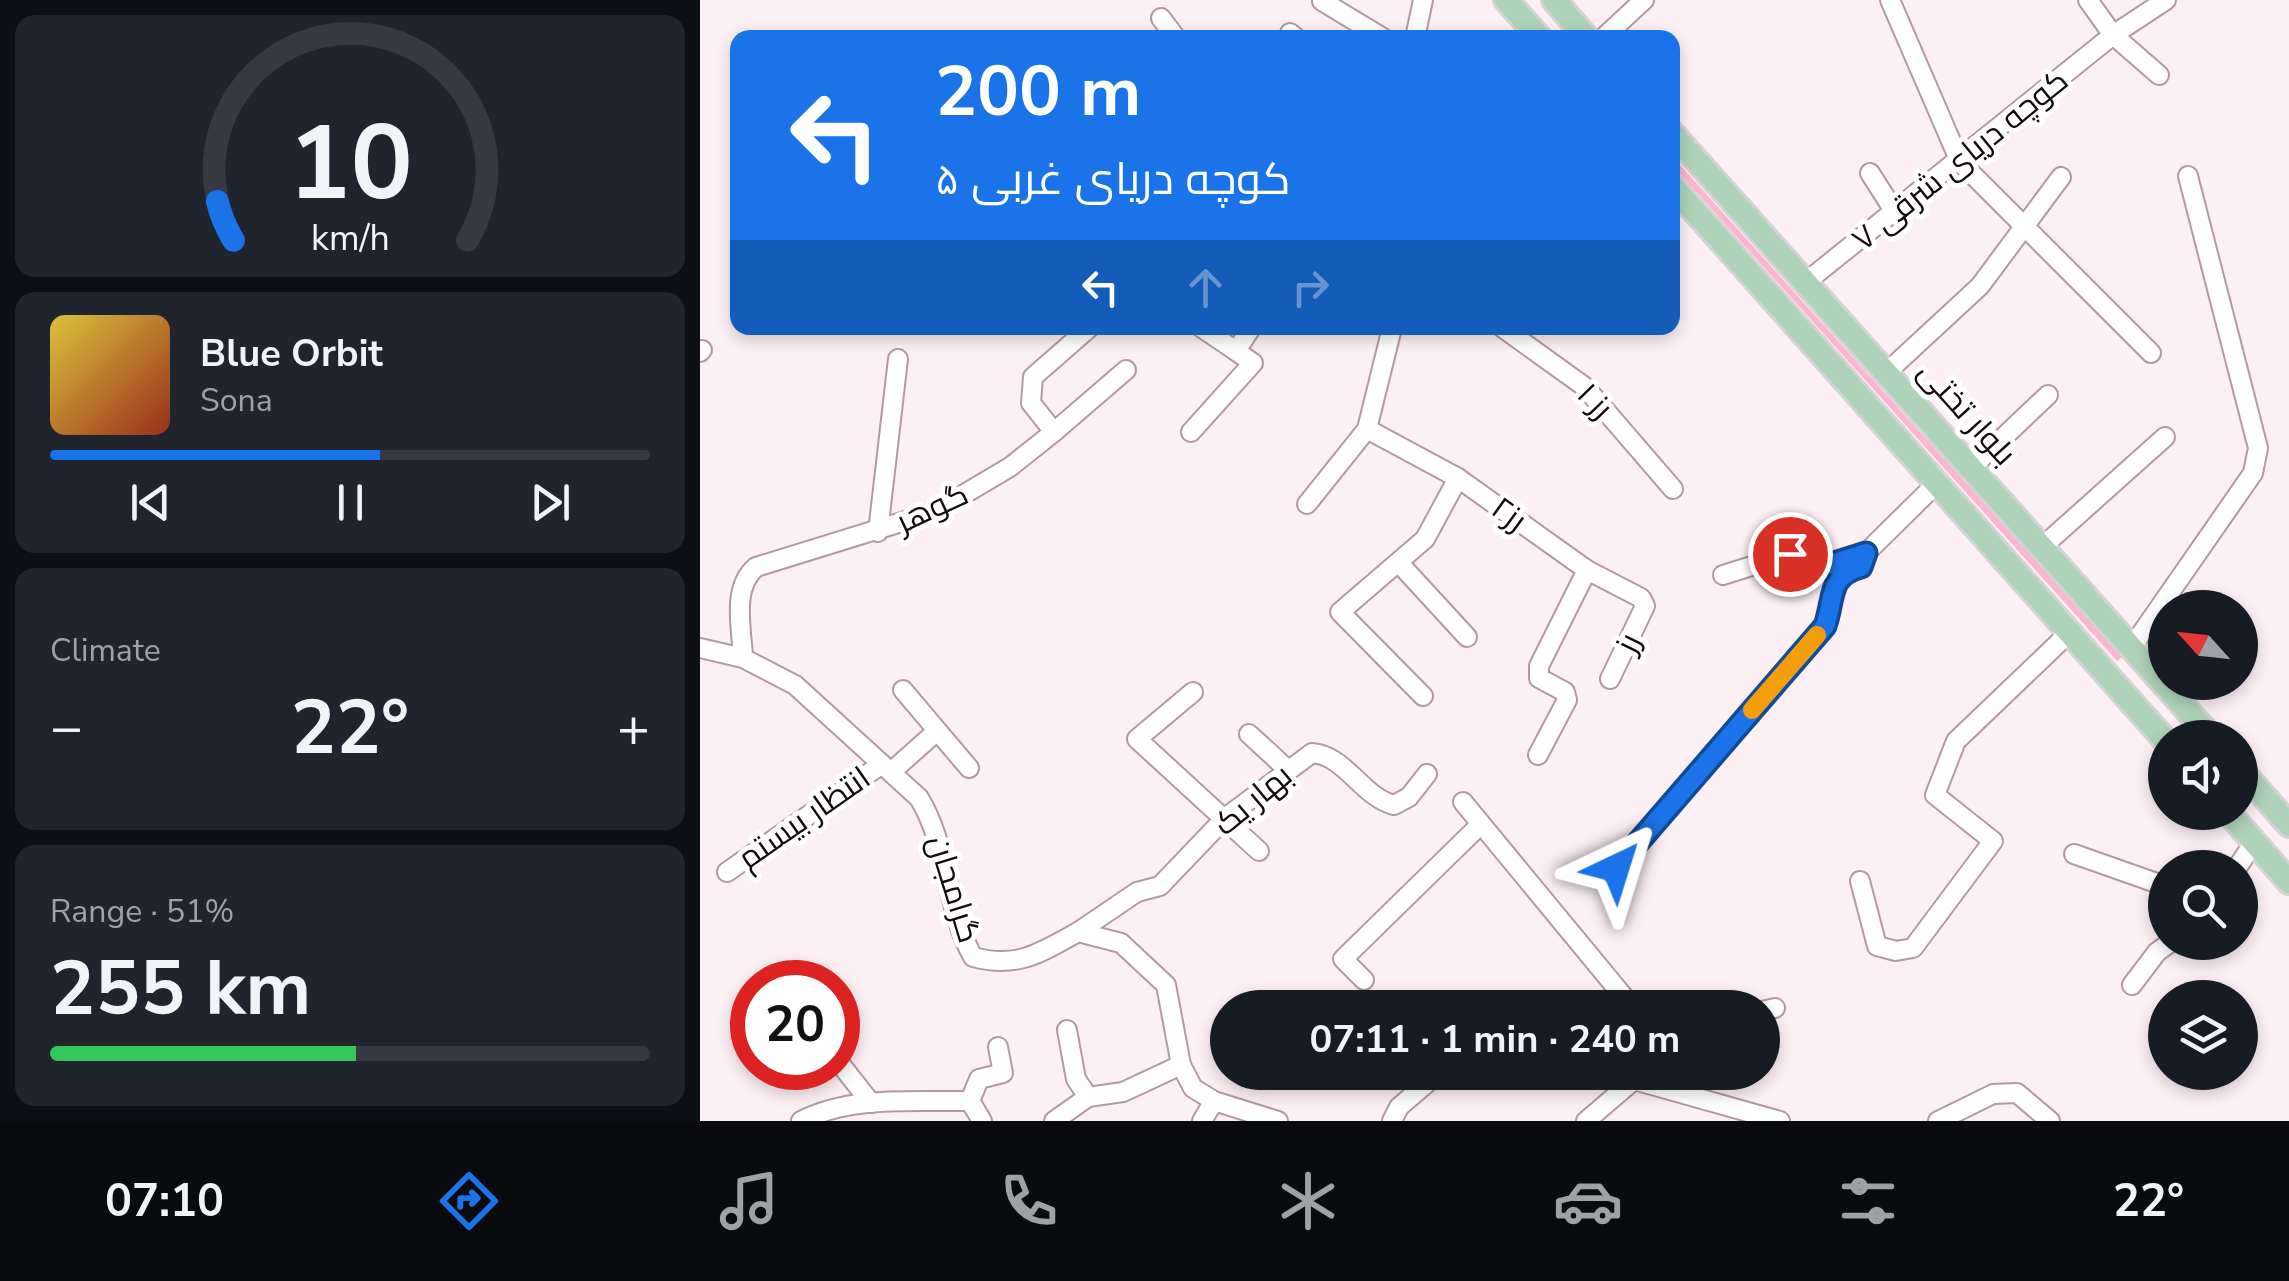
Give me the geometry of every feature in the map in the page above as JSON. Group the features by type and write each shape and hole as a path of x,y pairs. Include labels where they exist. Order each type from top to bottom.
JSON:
{"main road":[{"path":"1506,0 1533,30"},
{"path":"1554,0 1580,30"},
{"name":"بلوار تختی","path":"1680,142 2196,720"},
{"name":"بلوار تختی","path":"1680,195 2148,721"},
{"path":"2116,684 2137,653"},
{"path":"2258,790 2289,825"},
{"path":"2244,830 2289,882"}],"street":[{"path":"1417,30 1423,0"},
{"path":"1612,30 1644,0"},
{"path":"1890,0 1960,162 2150,354"},
{"path":"2088,0 2113,35 2159,75"},
{"name":"کوچه دریای شرقی ۷","path":"1806,282 1896,214 2113,35 2166,0"},
{"path":"1322,1 1366,30"},
{"path":"1162,18 1170,30"},
{"path":"1870,173 1896,214"},
{"path":"2137,653 2253,473 2258,448 2188,176"},
{"path":"1887,372 1980,286 2061,177"},
{"path":"1054,432 1031,403 1033,377 1081,335"},
{"path":"1191,432 1254,363 1212,335"},
{"path":"1236,351 1246,335"},
{"path":"1308,504 1367,429 1390,335"},
{"name":"رز ۱","path":"1513,335 1586,387 1673,489"},
{"path":"878,532 898,359"},
{"name":"گوهر","path":"743,658 740,592 747,575 770,563 878,532 956,501 1054,432 1126,370"},
{"path":"1972,467 2048,394"},
{"name":"رز۲","path":"1367,429 1458,478 1587,570 1641,598 1646,606"},
{"path":"2042,547 2165,437"},
{"path":"1423,696 1340,612 1425,539 1458,478"},
{"path":"1616,868 1825,626 1834,581 1845,571 1861,567 1866,553 1938,482"},
{"path":"1722,575 1790,554 1822,567 1866,553"},
{"path":"1399,563 1468,637"},
{"path":"1538,755 1567,700 1565,692 1539,678 1539,666 1587,570"},
{"name":"رز","path":"1610,680 1646,606"},
{"path":"1860,881 1878,946 1896,951 1913,948 1993,840 1935,795 1956,740 2070,632"},
{"name":"گرامجان","path":"700,648 743,658 795,684 920,798 934,822 963,939 973,957 1000,964 1028,960 1078,932"},
{"path":"902,690 969,768"},
{"path":"1193,692 1137,738 1259,852"},
{"name":"انتظار بیستم","path":"727,872 937,732"},
{"path":"1249,734 1287,769"},
{"name":"بهار یک","path":"1078,932 1137,892 1160,886 1224,818 1312,753 1325,754 1381,802 1394,805 1408,797 1427,774"},
{"path":"1463,802 1618,990"},
{"path":"1364,980 1343,958 1481,824"},
{"path":"2249,850 2254,842"},
{"path":"2074,854 2148,880"},
{"path":"1078,932 1122,943 1166,985 1182,1064 1193,1088 1214,1102 1278,1121"},
{"path":"2132,985 2152,960"},
{"path":"1067,1030 1076,1079 1088,1097"},
{"path":"970,1101 979,1079 1003,1074 998,1047"},
{"path":"1054,1121 1088,1097 1123,1092 1182,1064"},
{"path":"860,1090 870,1104"},
{"path":"1392,1121 1399,1107 1419,1090"},
{"path":"1586,1121 1623,1090"},
{"path":"1683,1090 1780,1121"},
{"path":"1938,1121 1992,1094 2017,1094 2050,1121"},
{"path":"801,1121 820,1112 870,1104 970,1101"},
{"path":"970,1101 982,1121"},
{"path":"1202,1121 1214,1102"}],"shaded area":[{"path":"1680,165 2122,657 2117,661 1680,174"}],"slow traffic":[{"path":"1752,710 1817,635"}],"route":[{"path":"1616,868 1825,626 1834,581 1845,571 1861,567 1866,553 1822,567 1790,554"}]}
